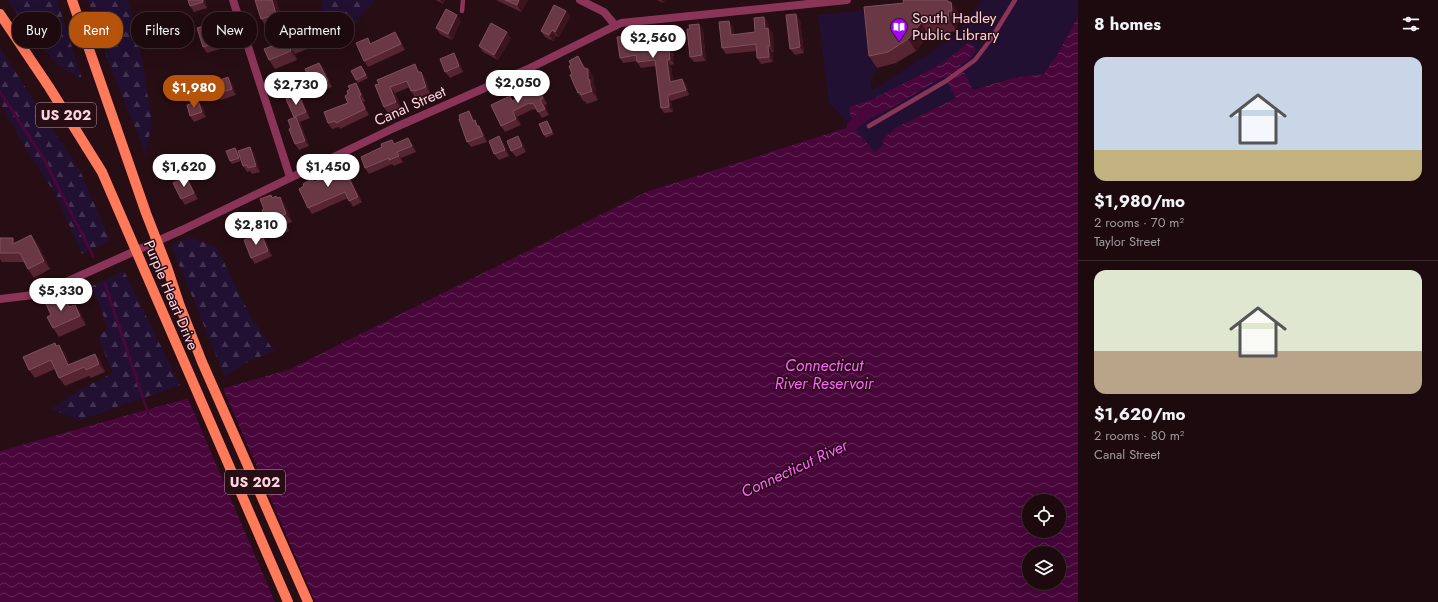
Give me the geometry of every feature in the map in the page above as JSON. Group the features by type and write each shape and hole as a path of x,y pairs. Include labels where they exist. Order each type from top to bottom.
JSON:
{"main road":[{"name":"Purple Heart Drive","path":"72,0 180,306 202,362 308,602"},
{"name":"Purple Heart Drive","path":"0,14 49,87 102,172 288,602"}],"street":[{"path":"233,0 290,177"},
{"path":"580,0 604,12 615,25"},
{"name":"Canal Street","path":"0,299 33,295 55,287 182,230 396,127 528,69 615,25 621,23 847,0"}],"lane":[{"path":"462,11 463,0"},
{"path":"869,126 946,81 975,60 991,39 1015,0"}],"green space":[{"path":"7,0 57,0 61,12 16,12"},
{"path":"88,0 128,0 131,12 131,48 140,48 152,121 146,154 104,48 123,48 123,12 92,12"},
{"path":"322,0 375,0 354,25 354,12 321,12"},
{"path":"981,0 1078,0 1078,16 1055,59 1052,61 1044,74 1012,78 975,89 895,128 881,141 884,144 875,152 829,103 818,15 861,10 872,18 877,68 871,81 871,91 946,42 960,29"},
{"path":"61,13 69,38 69,48 72,48 82,79 56,64 44,48 61,48"},
{"path":"0,48 81,173 110,241 82,254 56,195 27,150 0,103"},
{"path":"188,237 216,246 251,317 274,351 249,361 225,377 171,245"},
{"path":"124,271 180,385 80,420 51,409 81,389 113,373 98,337 108,328 92,286"}],"water":[{"name":"Connecticut River Reservoir","path":"1078,16 1078,602 0,602 0,451 288,370 646,192 852,126 875,152 884,144 881,141 895,128 956,98 945,78 943,77 889,109 858,124 851,117 849,107 871,100 943,63 969,42 976,49 975,52 965,63 963,62 960,65 973,90 1012,78 1044,74 1052,61 1055,59"}],"pier":[{"path":"222,386 315,602 275,602 187,396"}],"building":[{"path":"188,0 203,0 203,2 190,6"},
{"path":"255,0 272,0 275,12 265,12 265,18 261,19"},
{"path":"505,0 519,0 517,5"},
{"path":"903,0 947,0 948,2 951,2 952,11 948,11 949,20 921,23 908,39 888,52 869,56 864,7 904,3"},
{"path":"554,5 566,11 555,32 552,30 549,35 541,31"},
{"path":"446,9 457,15 448,34 436,28"},
{"path":"796,14 800,47 790,49 786,15"},
{"path":"764,17 765,29 768,28 770,46 768,46 769,57 757,58 756,44 722,48 719,22 729,21 731,35 755,32 754,18"},
{"path":"491,23 507,32 494,55 479,46"},
{"path":"699,24 702,55 690,57 687,29 690,29 689,25"},
{"path":"202,26 202,44 197,28"},
{"path":"667,30 670,51 670,59 667,60 670,82 682,79 686,90 668,95 669,107 661,108 655,60 637,62 636,55 620,58 617,37"},
{"path":"395,32 401,44 364,61 356,43 368,38 370,44"},
{"path":"290,48 291,51 269,60 264,49"},
{"path":"454,53 459,66 445,72 440,59"},
{"path":"578,56 584,68 588,69 588,79 590,80 592,91 581,95 580,92 578,93 570,75 572,74 569,66 571,65 569,61"},
{"path":"319,63 328,81 314,88 305,69"},
{"path":"415,64 418,72 421,72 426,87 411,91 407,81 390,87 396,102 384,107 375,85 379,84 377,80"},
{"path":"361,66 366,75 356,80 351,71"},
{"path":"219,77 220,80 228,77 232,89 216,94 216,92 205,95 202,86 213,83 212,80"},
{"path":"535,81 543,98 540,99 545,109 538,112 533,103 529,103 513,111 516,119 501,126 491,105 510,96 512,101 527,94 525,86"},
{"path":"356,83 361,95 359,96 365,109 336,123 335,121 328,123 324,112 348,103 345,96 348,94 347,91 350,89 348,86"},
{"path":"298,94 306,112 294,117 286,99"},
{"path":"198,101 202,112 190,116 187,105"},
{"path":"469,111 473,121 475,120 477,126 479,126 483,136 467,142 459,115"},
{"path":"296,117 305,141 295,144 289,129 291,128 288,120"},
{"path":"547,121 552,132 544,135 539,124"},
{"path":"499,136 505,150 494,154 489,141"},
{"path":"518,136 522,146 511,151 507,141"},
{"path":"408,138 412,146 397,152 399,156 389,160 389,158 365,168 361,157 382,147 381,144 392,140 394,144"},
{"path":"250,147 256,166 248,168 247,165 243,166 238,151"},
{"path":"235,148 239,158 230,161 226,151"},
{"path":"341,166 342,169 344,168 358,197 349,201 345,192 308,208 299,189 304,186 303,184 312,179 314,182 332,175 330,171"},
{"path":"186,177 194,193 181,199 173,183"},
{"path":"271,195 272,198 276,196 277,198 280,197 286,214 280,216 283,222 269,227 262,210 264,209 260,199"},
{"path":"261,233 268,251 251,258 244,240"},
{"path":"31,235 44,261 28,269 20,253 0,253 0,238 13,238 13,244"},
{"path":"64,296 69,307 75,305 80,316 53,328 47,317 51,315 46,304"},
{"path":"55,343 56,346 59,345 68,365 95,354 99,364 86,370 84,367 59,378 51,360 29,370 23,357"}],"waterway":[{"path":"0,92 44,159 93,256"},
{"path":"852,126 868,113"},
{"path":"105,284 148,413"}],"place":[{"name":"South Hadley Public Library","path":"899,42"}],"water label":[{"name":"Connecticut River","path":"794,468"}]}
